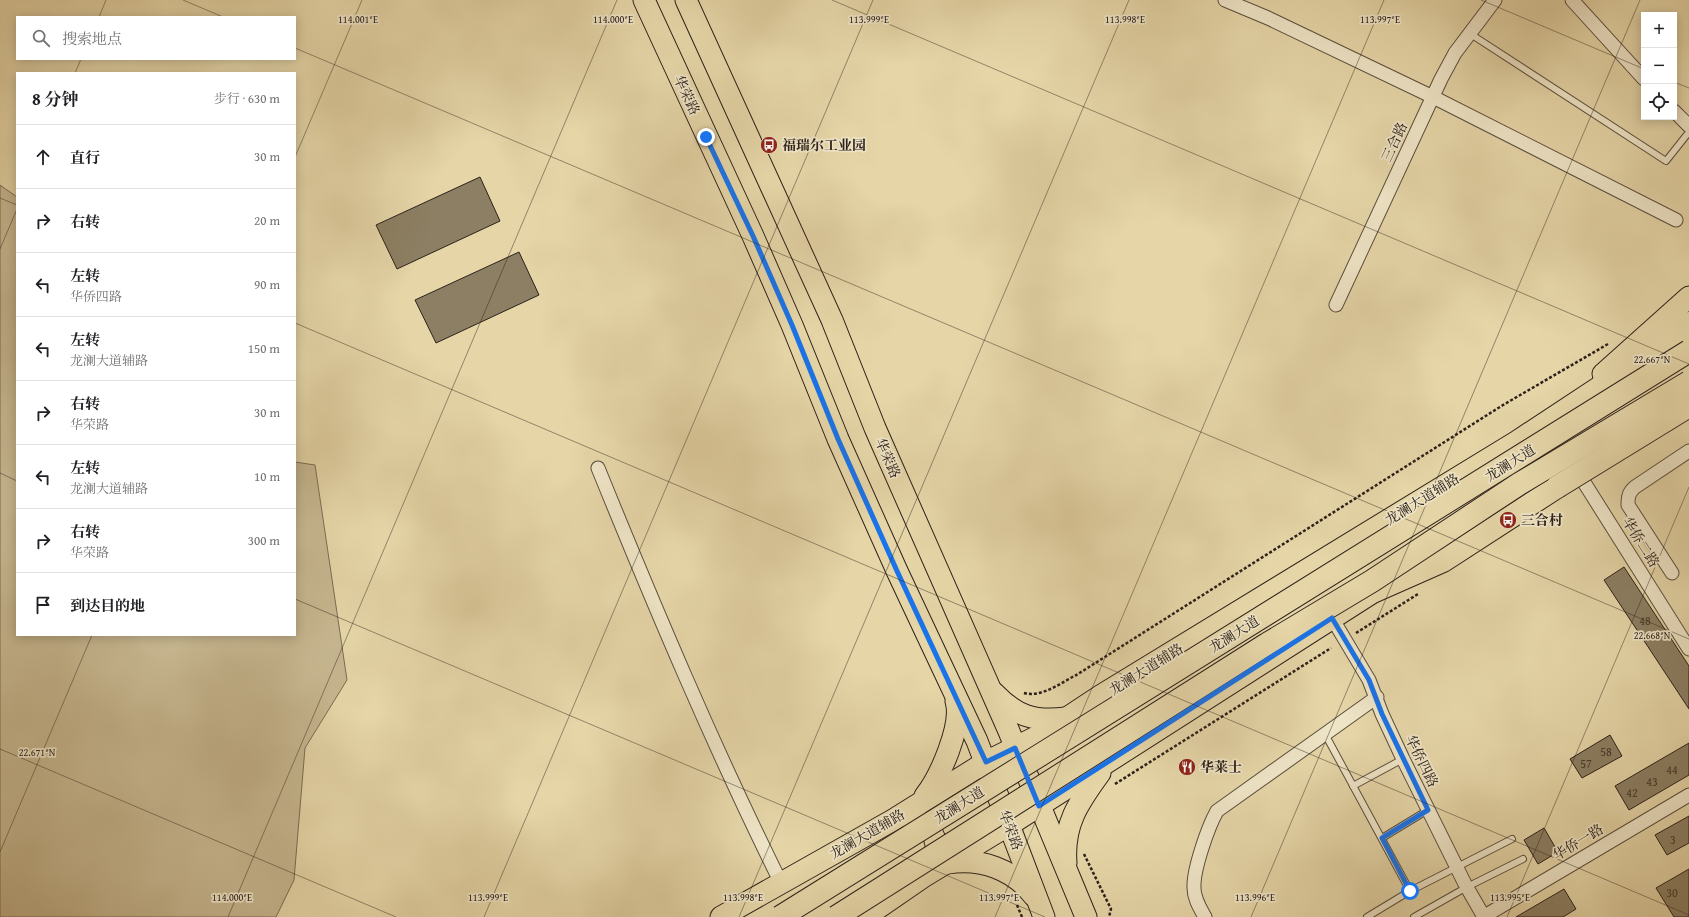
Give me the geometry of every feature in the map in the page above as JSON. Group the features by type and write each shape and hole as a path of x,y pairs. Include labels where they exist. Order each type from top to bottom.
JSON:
{"highway":[{"path":"1619,374 1689,323"},
{"name":"龙澜大道","path":"780,917 1689,351"},
{"name":"龙澜大道","path":"836,917 1260,648 1372,581 1519,484 1689,382"},
{"path":"1375,591 1443,561 1557,487 1689,406"}],"main road":[{"name":"华荣路","path":"644,0 753,236 792,325 838,439 897,571 986,762 1041,909"},
{"name":"华荣路","path":"686,0 832,320 875,428 990,688 1086,917"},
{"path":"1570,448 1558,415 1689,297"},
{"name":"龙澜大道辅路","path":"721,917 894,820 921,801 986,762 1044,733 1558,415 1619,374 1689,338"},
{"path":"865,917 923,877 1104,766 1375,591 1437,536 1546,463 1689,378"},
{"path":"1529,433 1546,463"},
{"path":"990,688 1002,702 1026,716 1039,720 1068,717 1064,729 1064,743 1068,753 1075,762 1086,769 1104,766"},
{"path":"921,801 935,783 954,731 958,714 954,693"},
{"path":"1067,872 1065,851 1067,834 1073,814 1080,799 1104,766"},
{"path":"894,820 913,818 924,824 932,832 936,843 937,855 923,877"},
{"path":"944,864 976,862 993,866 1021,882 1041,909"}],"street":[{"path":"1225,0 1268,18 1433,97 1676,220"},
{"name":"三合路","path":"1336,305 1455,53 1495,0"},
{"path":"1572,0 1641,76"},
{"path":"1677,114 1689,126"},
{"name":"华侨二路","path":"1570,448 1689,649"},
{"path":"1672,573 1628,505 1628,497 1630,492 1635,487 1689,451"},
{"path":"598,468 644,582 742,804 780,883"},
{"name":"华侨四路","path":"1332,618 1369,680 1403,759 1467,887 1484,917"},
{"path":"1205,917 1197,903 1194,888 1195,873 1210,822 1217,811 1376,697"},
{"name":"华侨一路","path":"1484,917 1689,795"}],"lane":[{"path":"1469,33 1666,161 1689,132"},
{"path":"1325,734 1410,891"},
{"path":"1354,786 1403,759"},
{"path":"1382,838 1428,810"},
{"path":"1367,917 1410,891 1512,839"},
{"path":"1414,917 1467,887 1523,859"}],"path":[{"path":"1022,693 1038,693 1051,689 1078,674 1503,405 1611,342"},
{"path":"1112,787 1331,648"},
{"path":"1082,847 1111,909 1109,917"}],"shaded area":[{"path":"0,185 16,196 16,636 296,636 296,462 315,465 347,680 305,748 294,880 276,917 0,917"}],"building":[{"path":"480,177 500,221 397,269 376,225"},
{"path":"519,252 539,295 436,343 415,300"},
{"path":"1624,567 1689,666 1689,709 1604,580"},
{"path":"1610,735 1622,756 1582,778 1570,759"},
{"path":"1689,743 1689,775 1629,810 1615,786"},
{"path":"1689,816 1689,843 1667,855 1655,835"},
{"path":"1544,828 1558,852 1538,864 1524,840"},
{"path":"1689,869 1689,917 1674,917 1656,888"},
{"path":"1564,889 1576,909 1563,917 1516,917"}],"place":[{"name":"福瑞尔工业园","path":"769,145"},
{"name":"三合村","path":"1508,520"},
{"name":"华莱士","path":"1187,767"}],"route":[{"path":"706,137 753,236 792,325 838,439 897,571 986,762 1015,748 1039,806 1110,762 1332,618 1369,680 1382,714 1428,810 1382,838 1410,891"}]}
